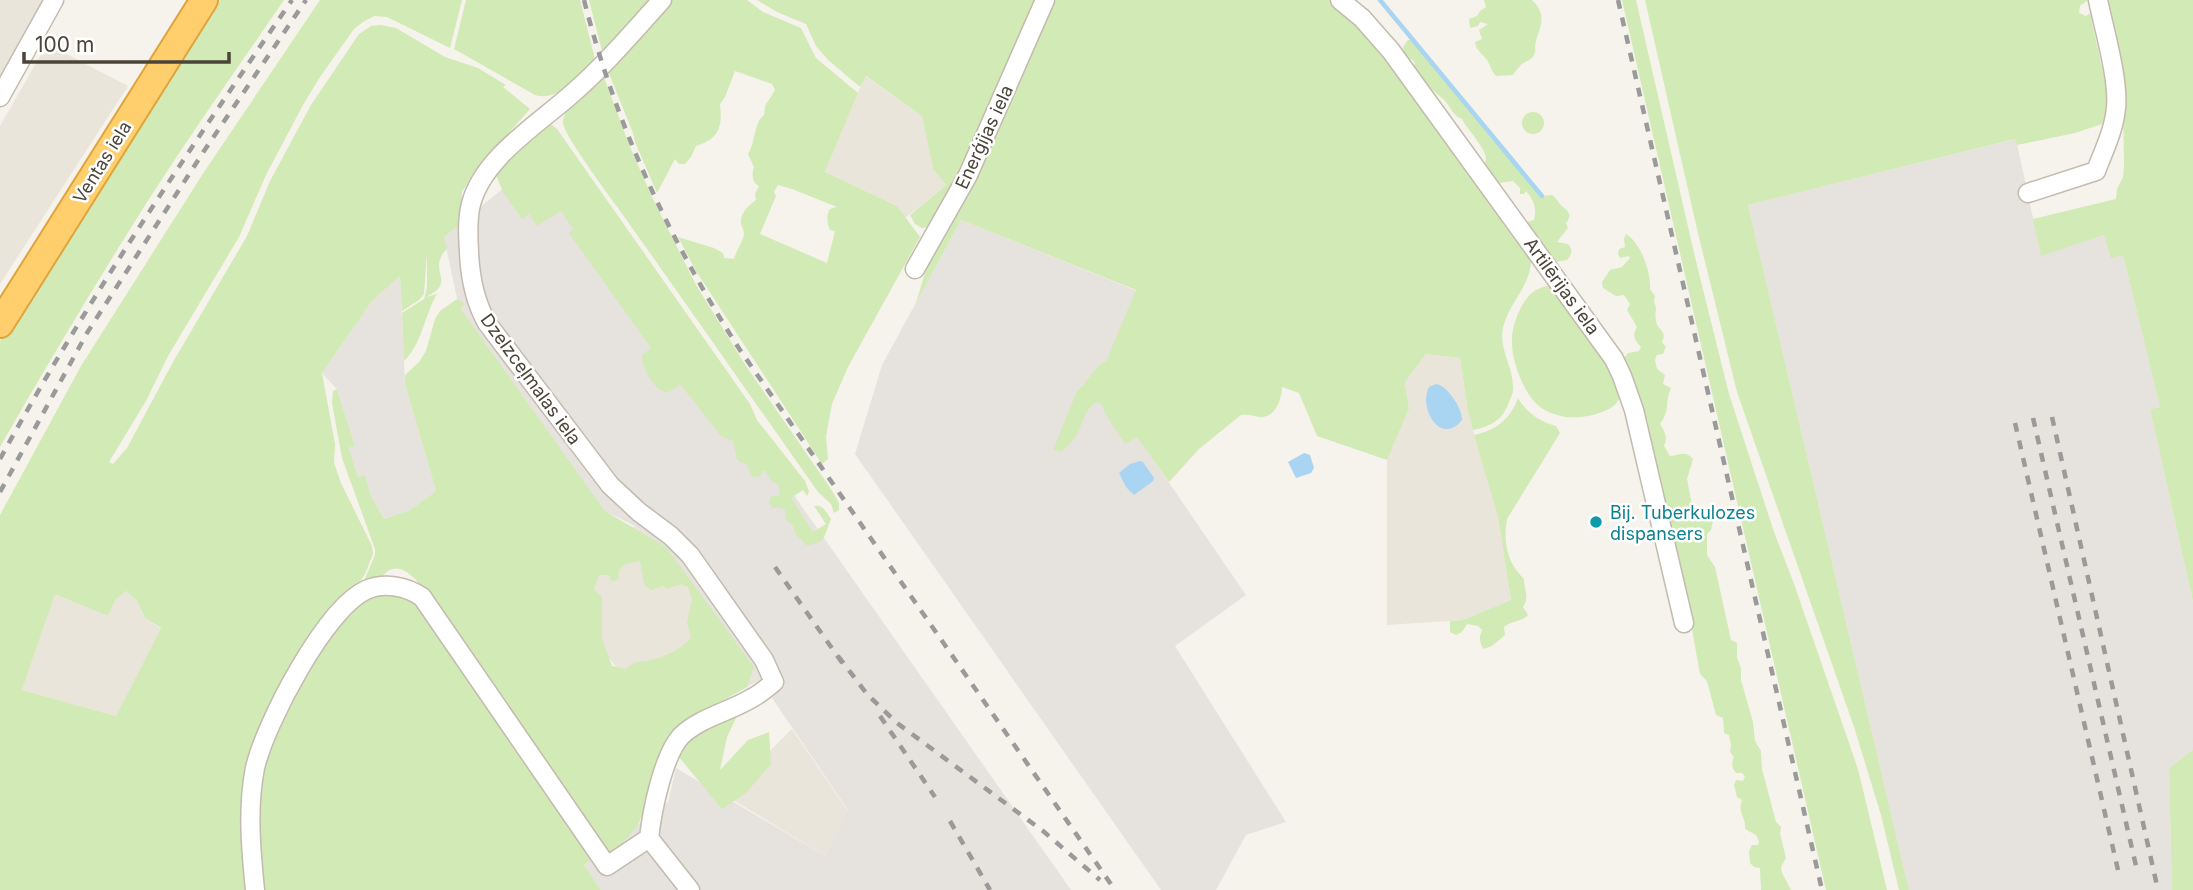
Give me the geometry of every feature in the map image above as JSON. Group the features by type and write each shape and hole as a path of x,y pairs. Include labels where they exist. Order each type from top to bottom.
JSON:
{"highway":[{"name":"Ventas iela","path":"0,324 204,0"}],"street":[{"path":"0,97 54,0"},
{"name":"Dzelzceļmalas iela","path":"649,838 651,816 659,788 670,756 681,737 699,723 751,699 774,682 764,660 690,555 671,536 624,499 595,468 487,323 473,288 469,215 477,188 520,137 576,91 663,0"},
{"name":"Enerģijas iela","path":"915,269 968,175 1045,0"},
{"name":"Artilērijas iela","path":"1340,0 1362,19 1391,51 1614,359 1634,410 1684,624"},
{"path":"2028,193 2096,171 2111,134 2116,90 2098,0"},
{"path":"254,890 252,788 260,750 292,681 308,654 347,604 367,590 386,586 408,589 422,597 607,866 649,838 690,890"}],"shaded area":[{"path":"0,0 43,0 0,79"},
{"path":"47,44 128,86 0,284 0,126"},
{"path":"865,76 922,116 933,169 946,185 905,218 897,206 825,172"},
{"path":"2016,139 2041,255 2104,235 2123,255 2160,407 2150,409 2193,602 2193,750 2169,768 2172,890 1909,890 1748,205"},
{"path":"551,149 1071,890 601,890 584,865 668,802 676,768 825,856 848,810 760,680 663,546 635,526 605,511 459,308 444,237"},
{"path":"961,220 1137,291 1098,379 1246,595 1175,646 1286,822 1246,835 1216,890 1161,890 855,454 882,365"},
{"path":"400,276 405,384 436,491 410,510 384,519 371,496 365,475 358,477 349,448 355,446 337,389 322,373 372,301"},
{"path":"1426,354 1460,358 1468,412 1498,517 1511,600 1463,620 1387,625 1387,460 1409,409 1405,382"},
{"path":"635,526 663,546 760,680 667,730 563,601"},
{"path":"126,591 137,601 145,618 161,629 116,716 22,690 55,593 108,616 116,599"},
{"path":"792,729 848,811 825,856 725,795"}],"green space":[{"path":"220,0 284,0 149,199 0,447 0,341"},
{"path":"320,0 462,0 450,48 387,17 374,16 354,29 303,105 266,175 239,237 109,462 113,464 127,448 173,362 247,236 270,181 311,105 359,34 371,26 396,28 445,57 478,68 506,85 503,87 530,109 474,172 462,192 460,224 444,237 447,249 439,264 440,286 426,297 437,294 410,354 404,361 402,313 424,299 427,288 427,253 424,294 419,300 402,311 400,276 372,301 322,373 335,444 334,463 372,546 373,554 365,574 267,720 249,890 0,890 0,515 81,366 204,172","holes":["126,591 137,601 145,618 161,628 116,716 22,690 55,594 108,616 116,599"]},
{"path":"466,0 580,0 595,59 560,91 552,95 535,95 454,49"},
{"path":"589,0 650,0 602,51"},
{"path":"672,0 747,0 763,12 801,28 816,58 858,93 825,172 897,206 920,237 848,367 832,404 826,437 828,459 822,464 696,271 678,237 714,248 723,253 724,258 734,259 744,236 742,215 756,200 755,194 759,186 753,180 754,167 748,154 765,106 775,90 772,84 735,71 720,104 720,126 714,136 696,146 685,164 679,164 675,159 657,193 608,71","holes":["778,185 837,207 830,209 828,214 829,228 835,231 827,263 760,234"]},
{"path":"757,0 1036,0 952,190 928,227 922,228 915,224 910,215 946,185 933,169 922,116 866,76 860,87 816,46 806,24"},
{"path":"1052,0 1331,0 1371,34 1531,255 1529,274 1502,333 1513,389 1500,418 1473,430 1460,358 1426,354 1405,382 1409,409 1387,460 1317,436 1299,393 1282,387 1281,397 1273,412 1265,417 1241,415 1199,449 1169,482 1137,437 1125,444 1098,402 1088,410 1069,445 1061,451 1053,450 1077,391 1106,361 1136,290 961,220 916,303 928,263"},
{"path":"1484,0 1532,0 1540,10 1540,30 1534,55 1513,75 1496,76 1476,45 1475,42 1482,39 1479,30 1488,24 1480,22 1478,26 1470,28 1469,19 1477,16 1486,7"},
{"path":"1622,0 1636,0 1729,394 1774,532 1858,769 1887,890 1826,890"},
{"path":"1645,0 2088,0 2080,6 2079,13 2086,16 2090,13 2108,92 2102,124 2075,133 2017,145 2015,139 1748,205 1909,890 1899,890 1881,815 1854,727 1737,392"},
{"path":"2104,0 2193,0 2193,602 2150,409 2160,407 2123,255 2111,258 2104,235 2041,256 2033,219 2116,199 2123,177 2123,107 2126,106"},
{"path":"1408,40 1414,40 1542,196 1552,195 1568,212 1568,228 1557,242 1570,246 1571,252 1567,260 1555,262 1524,223 1534,220 1535,211 1533,201 1526,191 1520,194 1520,188 1513,181 1499,183 1484,169 1486,159 1480,144 1462,119 1455,115 1445,100 1423,80 1413,67 1413,60 1405,57 1403,47"},
{"path":"603,75 652,197 696,285 746,366 831,489 839,503 839,510 834,513 831,504 818,492 565,130 563,123 567,110"},
{"path":"1533,112 1541,115 1544,123 1541,131 1533,134 1525,131 1522,123 1525,115"},
{"path":"546,125 557,129 750,404 757,420 805,481 809,491 807,496 803,490 791,498 813,532 826,524 814,506 822,507 826,511 831,519 824,537 818,543 806,545 795,533 793,525 786,520 785,510 773,508 769,503 771,496 779,496 778,484 772,481 765,471 762,471 760,476 752,477 747,465 737,460 733,441 721,436 680,384 665,392 653,382 642,355 651,348 569,233 573,229 561,211 537,226 529,214 522,219 503,192 496,175 536,132"},
{"path":"1626,234 1644,258 1650,289 1655,296 1657,324 1663,332 1662,342 1666,347 1663,354 1657,355 1655,360 1657,369 1665,375 1663,384 1671,388 1660,424 1666,440 1664,446 1670,456 1685,454 1693,459 1687,479 1692,505 1713,521 1707,534 1707,555 1715,567 1731,640 1737,643 1741,680 1753,722 1755,741 1761,751 1762,769 1776,822 1781,827 1786,858 1781,867 1782,873 1791,890 1761,890 1760,868 1750,863 1749,851 1752,845 1758,845 1759,842 1756,835 1745,829 1740,809 1742,800 1737,797 1734,785 1736,780 1743,781 1745,776 1736,773 1734,769 1734,757 1730,752 1729,735 1724,733 1723,718 1716,715 1707,681 1700,674 1676,545 1672,543 1663,507 1663,492 1659,488 1653,463 1653,447 1645,427 1648,422 1643,418 1624,358 1628,353 1639,351 1641,347 1634,337 1637,327 1627,310 1630,304 1624,295 1616,296 1603,288 1602,282 1610,270 1622,267 1630,258 1620,258 1618,254 1619,249 1625,247"},
{"path":"1547,286 1554,287 1601,352 1616,379 1620,390 1619,398 1615,404 1600,413 1580,417 1555,414 1536,403 1522,382 1513,354 1514,325 1527,298 1536,290"},
{"path":"457,299 465,304 460,308 605,511 666,547 754,667 747,687 697,715 638,825 620,846 610,852 602,849 589,832 416,580 405,571 396,569 387,572 378,582 363,583 375,549 342,458 332,403 333,391 337,389 355,446 349,448 358,477 365,475 371,496 384,519 410,510 436,491 405,384 405,375 426,351 440,311","holes":["640,561 644,584 651,590 663,586 667,589 681,584 688,587 692,599 687,622 691,638 678,649 663,656 634,663 626,669 612,666 602,639 602,597 594,590 599,575 609,575 611,581 618,580 619,570 626,564"]},
{"path":"1518,398 1529,412 1556,426 1560,433 1507,519 1508,552 1524,579 1526,596 1523,607 1528,615 1504,627 1505,635 1484,649 1480,640 1482,630 1478,626 1467,624 1462,632 1456,635 1450,632 1450,621 1463,620 1511,600 1498,517 1474,435 1502,422"},
{"path":"392,591 416,600 593,858 584,865 601,890 260,890 256,792 269,740 325,638 367,595"},
{"path":"737,716 727,737 720,770 748,740 769,732 771,764 746,793 722,809 678,756 695,735"},
{"path":"2193,750 2193,890 2172,890 2169,768"}],"water":[{"path":"1436,384 1449,393 1459,409 1462,420 1454,427 1439,427 1429,413 1426,395 1429,387"},
{"path":"1304,453 1310,455 1314,468 1311,473 1296,478 1288,462"},
{"path":"1140,461 1154,478 1134,495 1126,487 1119,473 1130,464"}],"waterway":[{"path":"1380,0 1542,196"}],"railway":[{"path":"0,459 103,283 292,0"},
{"path":"0,492 87,333 204,151 306,0"},
{"path":"584,0 612,93 629,137 668,225 715,309 740,350 1115,890"},
{"path":"1618,0 1822,890"},
{"path":"2052,417 2158,890"},
{"path":"2033,418 2136,866"},
{"path":"2015,423 2118,870"},
{"path":"775,567 843,664"},
{"path":"838,656 867,694 897,723 1043,831 1100,880"},
{"path":"880,716 935,797"},
{"path":"950,821 990,890"}],"place":[{"name":"Bij. Tuberkulozes dispansers","path":"1596,522"}]}
